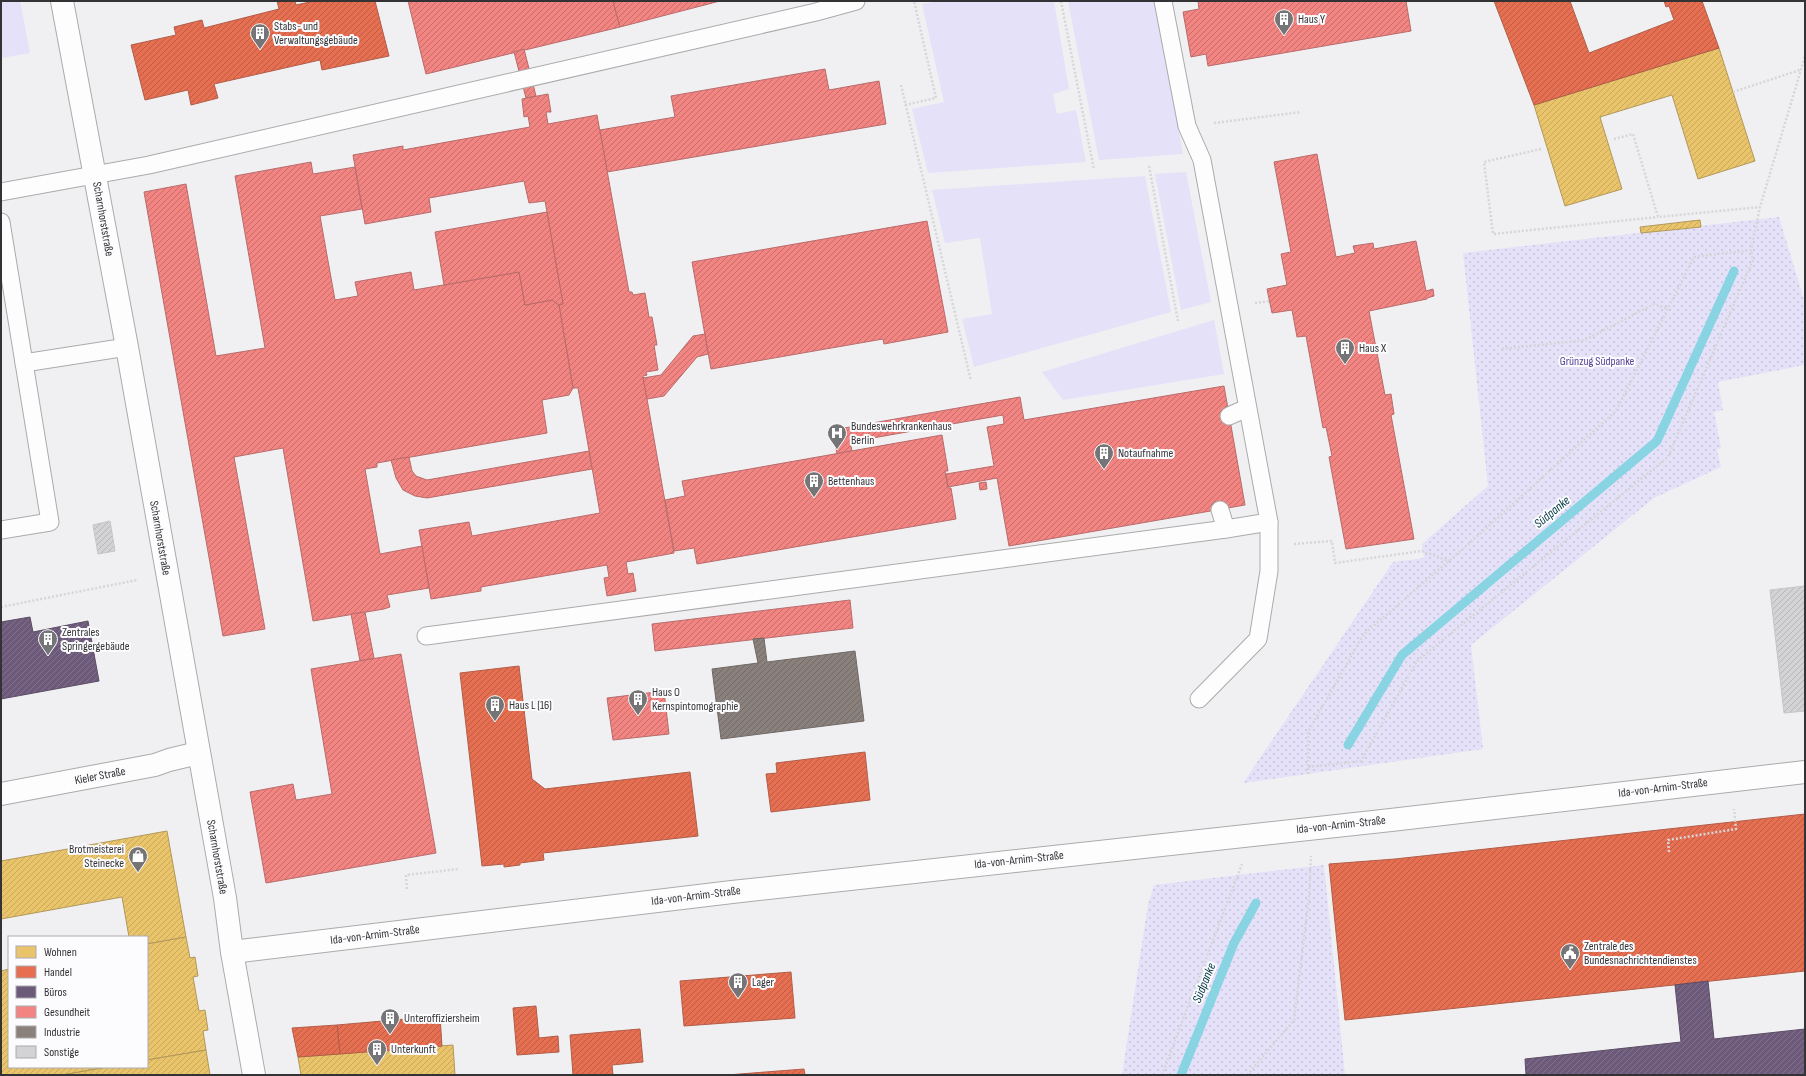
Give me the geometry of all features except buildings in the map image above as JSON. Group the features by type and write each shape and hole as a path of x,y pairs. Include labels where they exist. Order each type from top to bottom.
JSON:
{"street":[{"name":"Scharnhorststraße","path":"62,1 95,174 225,898 232,952 254,1075"},
{"name":"Kieler Straße","path":"1,794 155,765 198,752"},
{"name":"Ida-von-Arnim-Straße","path":"232,952 748,890 1391,820 1805,772"}],"lane":[{"path":"1,192 164,161 816,12 856,1"},
{"path":"1163,1 1187,126 1202,160 1269,522 1269,571 1258,639 1199,699"},
{"path":"1,222 50,522 1,530"},
{"path":"24,363 126,347"},
{"path":"1229,416 1247,408"},
{"path":"1220,510 1226,530"},
{"path":"426,636 1226,530 1269,522"}],"path":[{"path":"906,105 936,98 914,1"},
{"path":"1061,1 1094,170"},
{"path":"1308,766 1361,761 1417,661 1668,457 1753,260 1750,250 1760,207 1805,56"},
{"path":"1733,92 1800,70"},
{"path":"901,85 971,381"},
{"path":"1187,126 1301,112"},
{"path":"1614,139 1633,134 1658,217"},
{"path":"1541,149 1484,162 1493,234 1760,207"},
{"path":"1149,166 1178,321"},
{"path":"1308,774 1308,732 1364,634 1449,561 1616,411 1694,257 1750,250"},
{"path":"1502,349 1585,340 1654,304 1668,309"},
{"path":"1269,522 1291,544 1332,542 1335,562 1422,551 1449,561"},
{"path":"1,607 137,580"},
{"path":"1669,852 1668,840 1736,829 1734,808"},
{"path":"1247,1075 1294,1020 1310,897 1311,855"},
{"path":"1162,1075 1242,862"},
{"path":"407,889 406,875 459,869"}],"green space":[{"path":"1,1 20,1 30,53 1,58"},
{"path":"940,1 1054,1 1069,89 1053,94 1057,114 1076,110 1086,162 928,173 912,109 944,102 922,4"},
{"path":"1068,1 1156,1 1183,154 1099,160"},
{"path":"1186,172 1211,302 1181,310 1155,174"},
{"path":"1145,176 1171,312 974,367 962,319 992,314 980,238 945,243 932,190"},
{"name":"Grünzug Südpanke","path":"1779,217 1805,303 1805,365 1718,382 1723,410 1714,412 1721,448 1717,449 1721,467 1654,498 1471,645 1483,749 1243,783 1393,562 1424,558 1422,544 1488,486 1463,253"},
{"path":"1214,320 1224,374 1063,400 1042,372"},
{"path":"1324,865 1345,1075 1122,1075 1148,904 1154,885"}],"waterway":[{"name":"Südpanke","path":"1348,745 1402,655 1657,441 1734,271"},
{"name":"Südpanke","path":"1181,1075 1234,943 1256,903"}],"place":[{"name":"Haus Y","path":"1284,36"},
{"name":"Stabs- und Verwaltungsgebäude","path":"260,50"},
{"name":"Haus X","path":"1345,365"},
{"name":"Bundeswehrkrankenhaus Berlin","path":"837,450"},
{"name":"Notaufnahme","path":"1104,470"},
{"name":"Bettenhaus","path":"814,498"},
{"name":"Zentrales Springergebäude","path":"48,656"},
{"name":"Haus O Kernspintomographie","path":"638,716"},
{"name":"Haus L (16)","path":"495,722"},
{"name":"Brotmeisterei Steinecke","path":"138,873"},
{"name":"Zentrale des Bundesnachrichtendienstes","path":"1570,970"},
{"name":"Lager","path":"738,999"},
{"name":"Unteroffiziersheim","path":"390,1035"},
{"name":"Unterkunft","path":"377,1066"}]}
